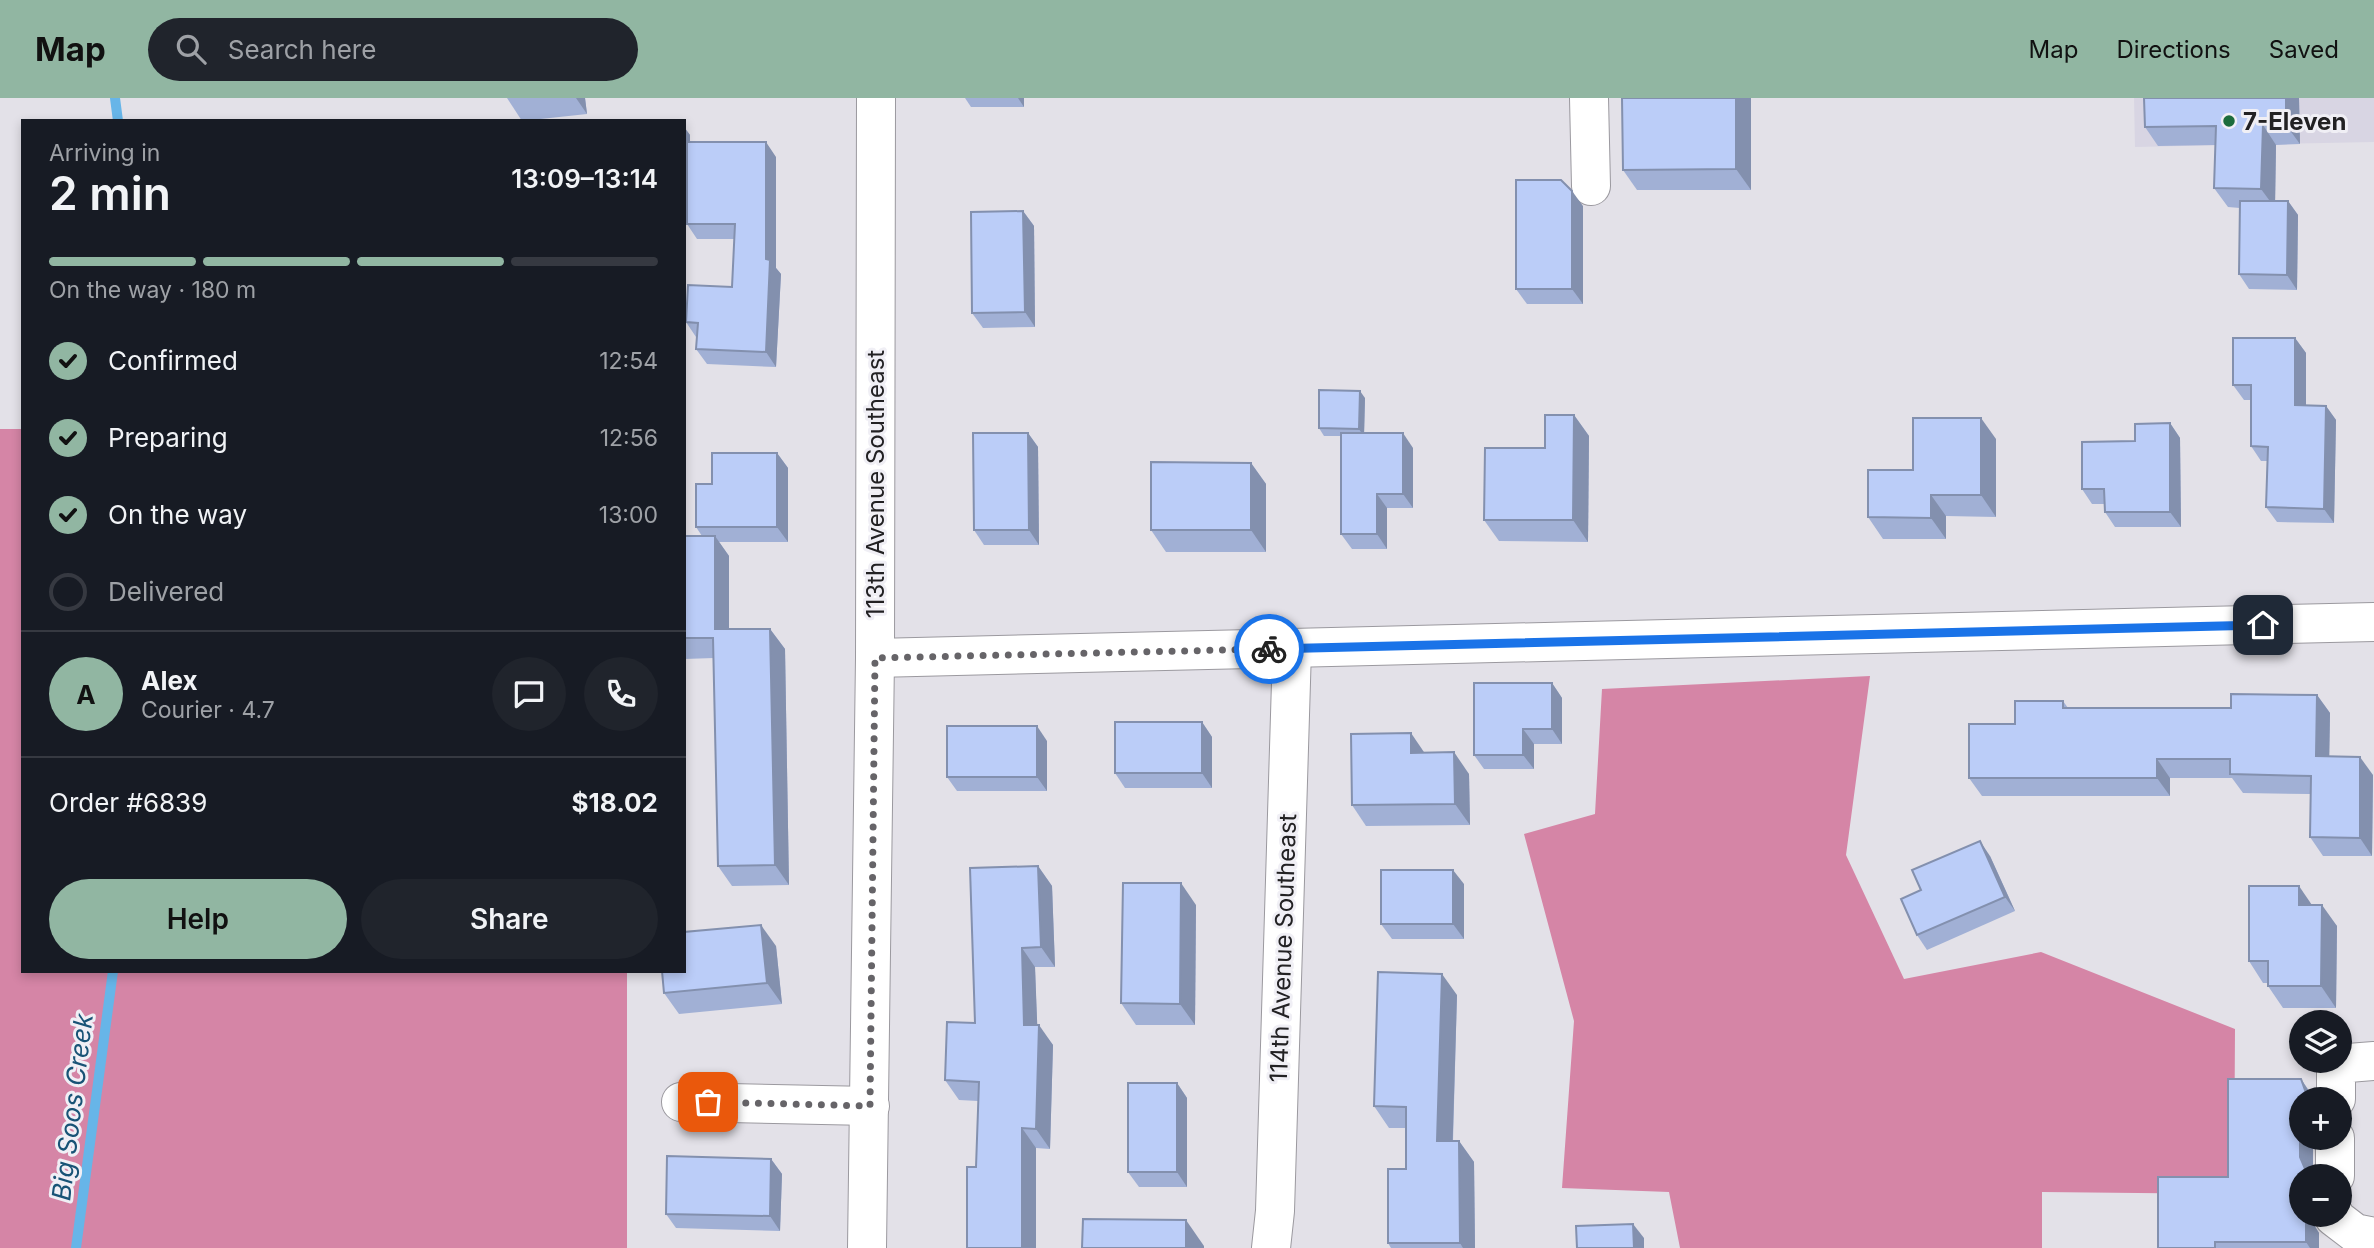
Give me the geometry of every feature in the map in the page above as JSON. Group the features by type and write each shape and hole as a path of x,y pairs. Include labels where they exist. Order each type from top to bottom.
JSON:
{"street":[{"name":"113th Avenue Southeast","path":"867,1248 875,658 876,98"},
{"path":"1589,98 1591,186"},
{"path":"875,658 2374,622"},
{"name":"114th Avenue Southeast","path":"1271,1248 1275,1211 1292,649"},
{"path":"2336,1087 2336,1064 2374,1061"},
{"path":"681,1102 870,1106"},
{"path":"2347,1227 2355,1233 2374,1237"}],"shaded area":[{"path":"2134,98 2374,98 2374,142 2135,147"},
{"path":"0,429 21,429 21,973 627,973 627,1248 0,1248"},
{"path":"1870,676 1846,855 1904,979 2041,952 2235,1029 2234,1194 2042,1192 2042,1248 1680,1248 1669,1192 1562,1188 1574,1021 1524,834 1595,814 1602,689"}],"building":[{"path":"1622,98 1736,98 1736,169 1623,170"},
{"name":"7-Eleven","path":"2144,98 2286,98 2286,125 2263,125 2261,189 2214,188 2216,126 2145,127"},
{"path":"687,142 766,142 766,259 770,260 766,352 696,349 698,323 686,322 688,285 732,287 735,224 687,224"},
{"path":"1516,180 1561,180 1572,191 1572,289 1516,289"},
{"path":"2240,201 2288,201 2287,275 2239,274"},
{"path":"1023,211 1025,312 972,313 971,212"},
{"path":"2233,338 2295,338 2295,405 2326,406 2324,509 2266,507 2268,447 2251,446 2251,385 2233,385"},
{"path":"1319,390 1360,391 1359,429 1319,428"},
{"path":"1545,415 1574,415 1573,520 1484,520 1485,448 1545,448"},
{"path":"1913,418 1981,418 1981,495 1931,495 1931,518 1868,517 1868,470 1913,470"},
{"path":"2170,423 2170,512 2105,512 2104,489 2082,489 2082,442 2135,441 2135,424"},
{"path":"973,433 1028,433 1029,530 974,530"},
{"path":"1341,433 1403,433 1403,494 1377,494 1377,534 1341,534"},
{"path":"712,453 777,453 777,527 696,527 696,484 712,484"},
{"path":"1151,462 1251,463 1251,530 1151,530"},
{"path":"686,536 715,536 715,629 770,629 775,865 718,866 713,638 686,638"},
{"path":"1474,683 1552,683 1552,729 1523,729 1523,755 1474,755"},
{"path":"2231,694 2317,695 2316,756 2360,757 2360,838 2310,837 2311,776 2230,774 2230,759 2157,759 2157,778 1969,778 1969,724 2015,724 2015,701 2063,701 2063,708 2231,708"},
{"path":"1115,722 1202,722 1202,773 1115,773"},
{"path":"947,726 1037,726 1037,777 947,777"},
{"path":"1411,733 1411,753 1454,752 1455,804 1352,805 1351,734"},
{"path":"1980,841 2005,897 1917,935 1901,899 1921,890 1912,870"},
{"path":"1038,866 1041,947 1022,948 1024,1025 1039,1025 1036,1129 1022,1128 1022,1248 967,1248 967,1167 976,1167 979,1082 945,1080 947,1022 975,1023 970,868"},
{"path":"1381,870 1453,870 1453,924 1381,924"},
{"path":"1123,883 1181,883 1180,1004 1121,1003"},
{"path":"2249,886 2299,886 2299,905 2322,905 2321,986 2268,986 2268,961 2249,961"},
{"path":"761,925 767,983 664,993 662,973 686,973 686,932"},
{"path":"1378,972 1442,974 1437,1141 1459,1141 1460,1243 1388,1243 1388,1169 1406,1169 1406,1107 1374,1106"},
{"path":"2228,1079 2301,1079 2304,1087 2289,1087 2289,1150 2300,1150 2303,1164 2289,1164 2289,1227 2306,1227 2306,1242 2215,1242 2215,1248 2158,1248 2158,1177 2228,1177"},
{"path":"1128,1083 1177,1083 1177,1172 1128,1172"},
{"path":"667,1156 771,1159 770,1216 666,1214"},
{"path":"1083,1219 1186,1220 1186,1248 1082,1248"},
{"path":"1633,1224 1634,1248 1577,1248 1576,1226"}],"waterway":[{"name":"Big Soos Creek","path":"115,98 118,119"},
{"name":"Big Soos Creek","path":"76,1248 113,973"}],"way so far":[{"path":"708,1102 870,1106 875,658 1269,649"}],"place":[{"name":"7-Eleven","path":"2229,121"}],"route":[{"path":"1269,649 2263,625"}]}
